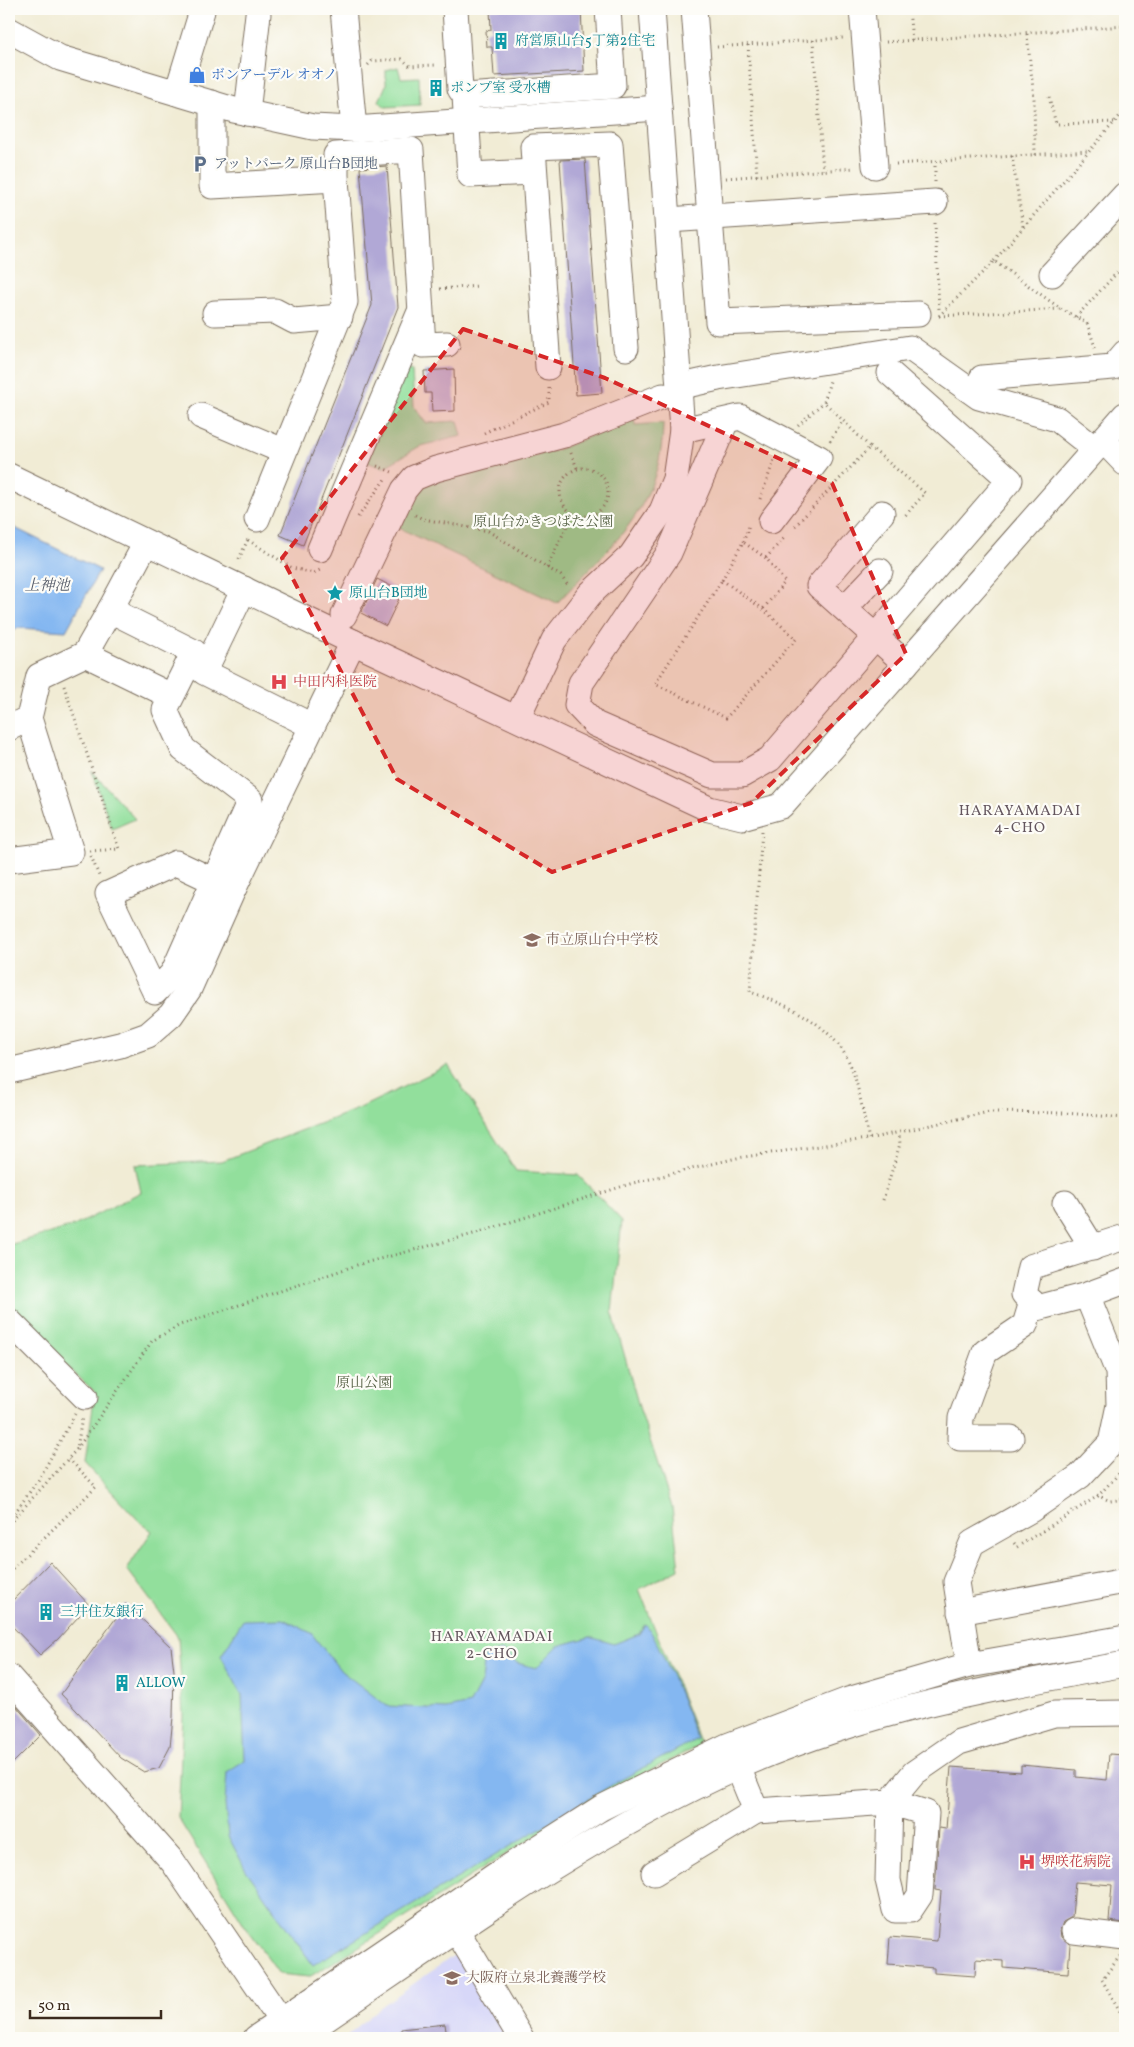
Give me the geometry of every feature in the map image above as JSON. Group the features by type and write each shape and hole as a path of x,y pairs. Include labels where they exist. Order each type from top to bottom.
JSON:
{"street":[{"path":"343,9 354,129"},
{"path":"455,9 460,89 465,96 470,176 534,172"},
{"path":"465,96 613,86 608,9"},
{"path":"517,718 554,640 590,594 631,556 662,511 675,480 682,430 652,9"},
{"path":"694,9 718,322 930,318"},
{"path":"862,9 875,166"},
{"path":"178,93 202,11"},
{"path":"247,113 258,14"},
{"path":"9,30 60,58 247,113 313,128 354,129 660,108"},
{"path":"212,103 212,186 336,179"},
{"path":"548,367 533,147 610,144 626,348"},
{"path":"257,519 345,302 336,155 411,150 423,345 446,344"},
{"path":"1052,274 1125,195"},
{"path":"668,220 935,202"},
{"path":"215,313 275,311 294,321 340,318"},
{"path":"320,549 421,312"},
{"path":"691,384 718,378 910,348 979,398 1057,419 1099,444 1125,463"},
{"path":"982,378 1114,367 1125,354"},
{"path":"726,421 669,553 581,683 577,706 595,724 712,775 742,775 770,759 1010,480 890,373"},
{"path":"344,615 404,490 414,478 436,469 564,435 664,396"},
{"path":"9,476 352,642 709,809 742,817 782,806 1125,414"},
{"path":"201,416 283,451"},
{"path":"682,430 740,417 819,458 771,521"},
{"path":"882,513 819,586 906,664"},
{"path":"9,860 72,852 19,723 39,676 85,654 146,543"},
{"path":"845,608 880,571"},
{"path":"244,590 204,672 312,726"},
{"path":"9,1071 120,1045 148,1035 171,1015 189,989 224,886 250,800 183,749 165,710 194,652 110,610"},
{"path":"224,886 176,863 108,894 155,992 172,973 224,886 312,726 352,642"},
{"path":"85,654 172,696"},
{"path":"1065,1203 1093,1248"},
{"path":"1125,1237 1030,1267 1024,1294 1037,1308 1087,1295 1125,1282"},
{"path":"969,1665 956,1582 972,1543 1032,1509 1080,1476 1111,1443 1119,1405 1118,1372 1087,1295"},
{"path":"1011,1438 960,1438 961,1418 985,1352 1025,1325 1032,1302"},
{"path":"9,1321 85,1397"},
{"path":"960,1612 1125,1582"},
{"path":"256,2038 286,2030 496,1875 601,1808 727,1746 848,1700 969,1665 1125,1638"},
{"path":"298,2038 457,1932 515,1890 611,1832 738,1767 859,1721 974,1691 1125,1664"},
{"path":"9,1677 173,1862 286,2030"},
{"path":"654,1873 756,1810 890,1802 914,1773 959,1742 1054,1714 1125,1713"},
{"path":"738,1767 756,1810"},
{"path":"1074,1931 1124,1937"},
{"path":"457,1932 522,2038"}],"path":[{"path":"909,9 912,41"},
{"path":"697,48 813,40 912,41 1125,26"},
{"path":"1027,34 1034,98 1035,155"},
{"path":"813,40 823,170"},
{"path":"748,45 757,176"},
{"path":"363,70 372,61 402,59 410,66 458,64"},
{"path":"1049,97 1056,124 1115,122"},
{"path":"930,318 994,261 1125,110"},
{"path":"1012,156 1023,227"},
{"path":"930,318 935,162"},
{"path":"994,261 1061,309 1087,323 1102,368"},
{"path":"1076,318 1125,264"},
{"path":"450,288 478,286"},
{"path":"930,318 1061,309"},
{"path":"478,436 549,402 548,367"},
{"path":"390,471 398,467"},
{"path":"577,468 588,468 596,471 607,483 608,498 604,505 592,514 585,516 573,513 561,499 562,483 566,476 577,468"},
{"path":"397,506 423,520 488,531 561,576 571,588"},
{"path":"546,568 573,513"},
{"path":"722,580 763,609 796,640 726,718 655,684 722,580 743,542 766,558 785,582 763,609"},
{"path":"57,668 118,849 88,851 108,894"},
{"path":"763,811 750,992 778,1002 825,1028 850,1064 869,1139"},
{"path":"9,1523 70,1459 152,1341 180,1325 357,1265 470,1235 633,1183 737,1158 869,1139 989,1112 1065,1113 1125,1118"},
{"path":"883,1200 900,1144 899,1133"},
{"path":"77,1449 85,1397"},
{"path":"9,1523 39,1479 85,1397"},
{"path":"9,1572 96,1487 70,1459"},
{"path":"1017,1547 1098,1496 1125,1467"},
{"path":"1080,1476 1098,1496 1110,1501 1125,1499"},
{"path":"1124,1937 1119,1959 1102,1980 1125,2020"}],"highlighted area":[{"path":"463,329 605,378 832,483 906,654 751,803 552,872 397,779 282,558"}],"shaded area":[{"name":"大阪府立泉北養護学校","path":"463,1949 517,2038 344,2038 382,2006"}],"green space":[{"path":"398,67 401,78 419,77 420,105 385,107 379,101 386,85 386,70"},
{"path":"398,364 412,370 414,407 426,423 458,421 462,436 420,446 383,468 358,459"},
{"name":"原山台かきつばた公園","path":"634,418 635,425 663,423 660,453 654,479 630,524 557,603 399,528 423,483 557,450"},
{"path":"92,771 135,819 112,829"},
{"name":"原山公園","path":"448,1065 516,1171 578,1175 622,1221 612,1311 639,1407 672,1507 679,1569 639,1589 701,1745 650,1770 551,1826 309,1977 279,1974 245,1926 178,1818 183,1715 178,1637 127,1569 152,1531 139,1521 85,1463 95,1392 31,1333 9,1303 9,1245 74,1226 141,1192 135,1165 222,1161 358,1109"}],"water":[{"name":"上神池","path":"9,525 100,570 66,631 18,628 9,635"},
{"path":"283,1619 311,1633 341,1671 387,1706 446,1709 470,1704 482,1681 485,1655 503,1651 517,1663 536,1668 558,1646 590,1637 614,1644 639,1634 645,1624 650,1630 664,1659 697,1739 617,1782 313,1965 246,1870 228,1836 225,1804 227,1772 245,1760 242,1695 221,1656 243,1620"}],"building":[{"name":"府営原山台5丁第2住宅","path":"490,9 581,9 584,71 494,76 492,47 487,47 486,31 491,30"},
{"path":"585,159 602,393 576,395 560,160"},
{"path":"387,166 398,307 303,545 280,535 372,305 360,168"},
{"path":"454,369 455,411 432,412 431,393 425,393 424,371"},
{"path":"377,579 401,591 386,626 361,613"},
{"name":"三井住友銀行","path":"50,1562 89,1605 58,1639 40,1655 9,1623 9,1604"},
{"name":"ALLOW","path":"126,1604 171,1647 174,1671 170,1747 159,1768 144,1772 121,1758 61,1694"},
{"path":"9,1698 41,1735 9,1767"},
{"name":"堺咲花病院","path":"1109,1754 1125,1755 1125,1923 1109,1921 1112,1885 1075,1882 1072,1917 1063,1922 1060,1930 1061,1937 1070,1944 1068,1973 1003,1968 1003,1961 976,1959 975,1976 934,1973 934,1968 888,1964 890,1937 937,1941 941,1891 935,1890 939,1828 946,1829 951,1767 1021,1772 1021,1765 1076,1770 1076,1777 1107,1780"},
{"path":"445,2024 447,2038 401,2038 401,2029"}],"place":[{"name":"府営原山台5丁第2住宅","path":"501,41"},
{"name":"ボンアーデル オオノ","path":"197,75"},
{"name":"ポンプ室 受水槽","path":"436,88"},
{"name":"アットパーク 原山台B団地","path":"200,164"},
{"name":"原山台B団地","path":"335,593"},
{"name":"中田内科医院","path":"279,682"},
{"name":"市立原山台中学校","path":"532,940"},
{"name":"三井住友銀行","path":"46,1612"},
{"name":"ALLOW","path":"122,1683"},
{"name":"堺咲花病院","path":"1027,1862"},
{"name":"大阪府立泉北養護学校","path":"452,1978"}],"district":[{"name":"HARAYAMADAI 4-CHO","path":"1020,820"},
{"name":"HARAYAMADAI 2-CHO","path":"492,1646"}]}
